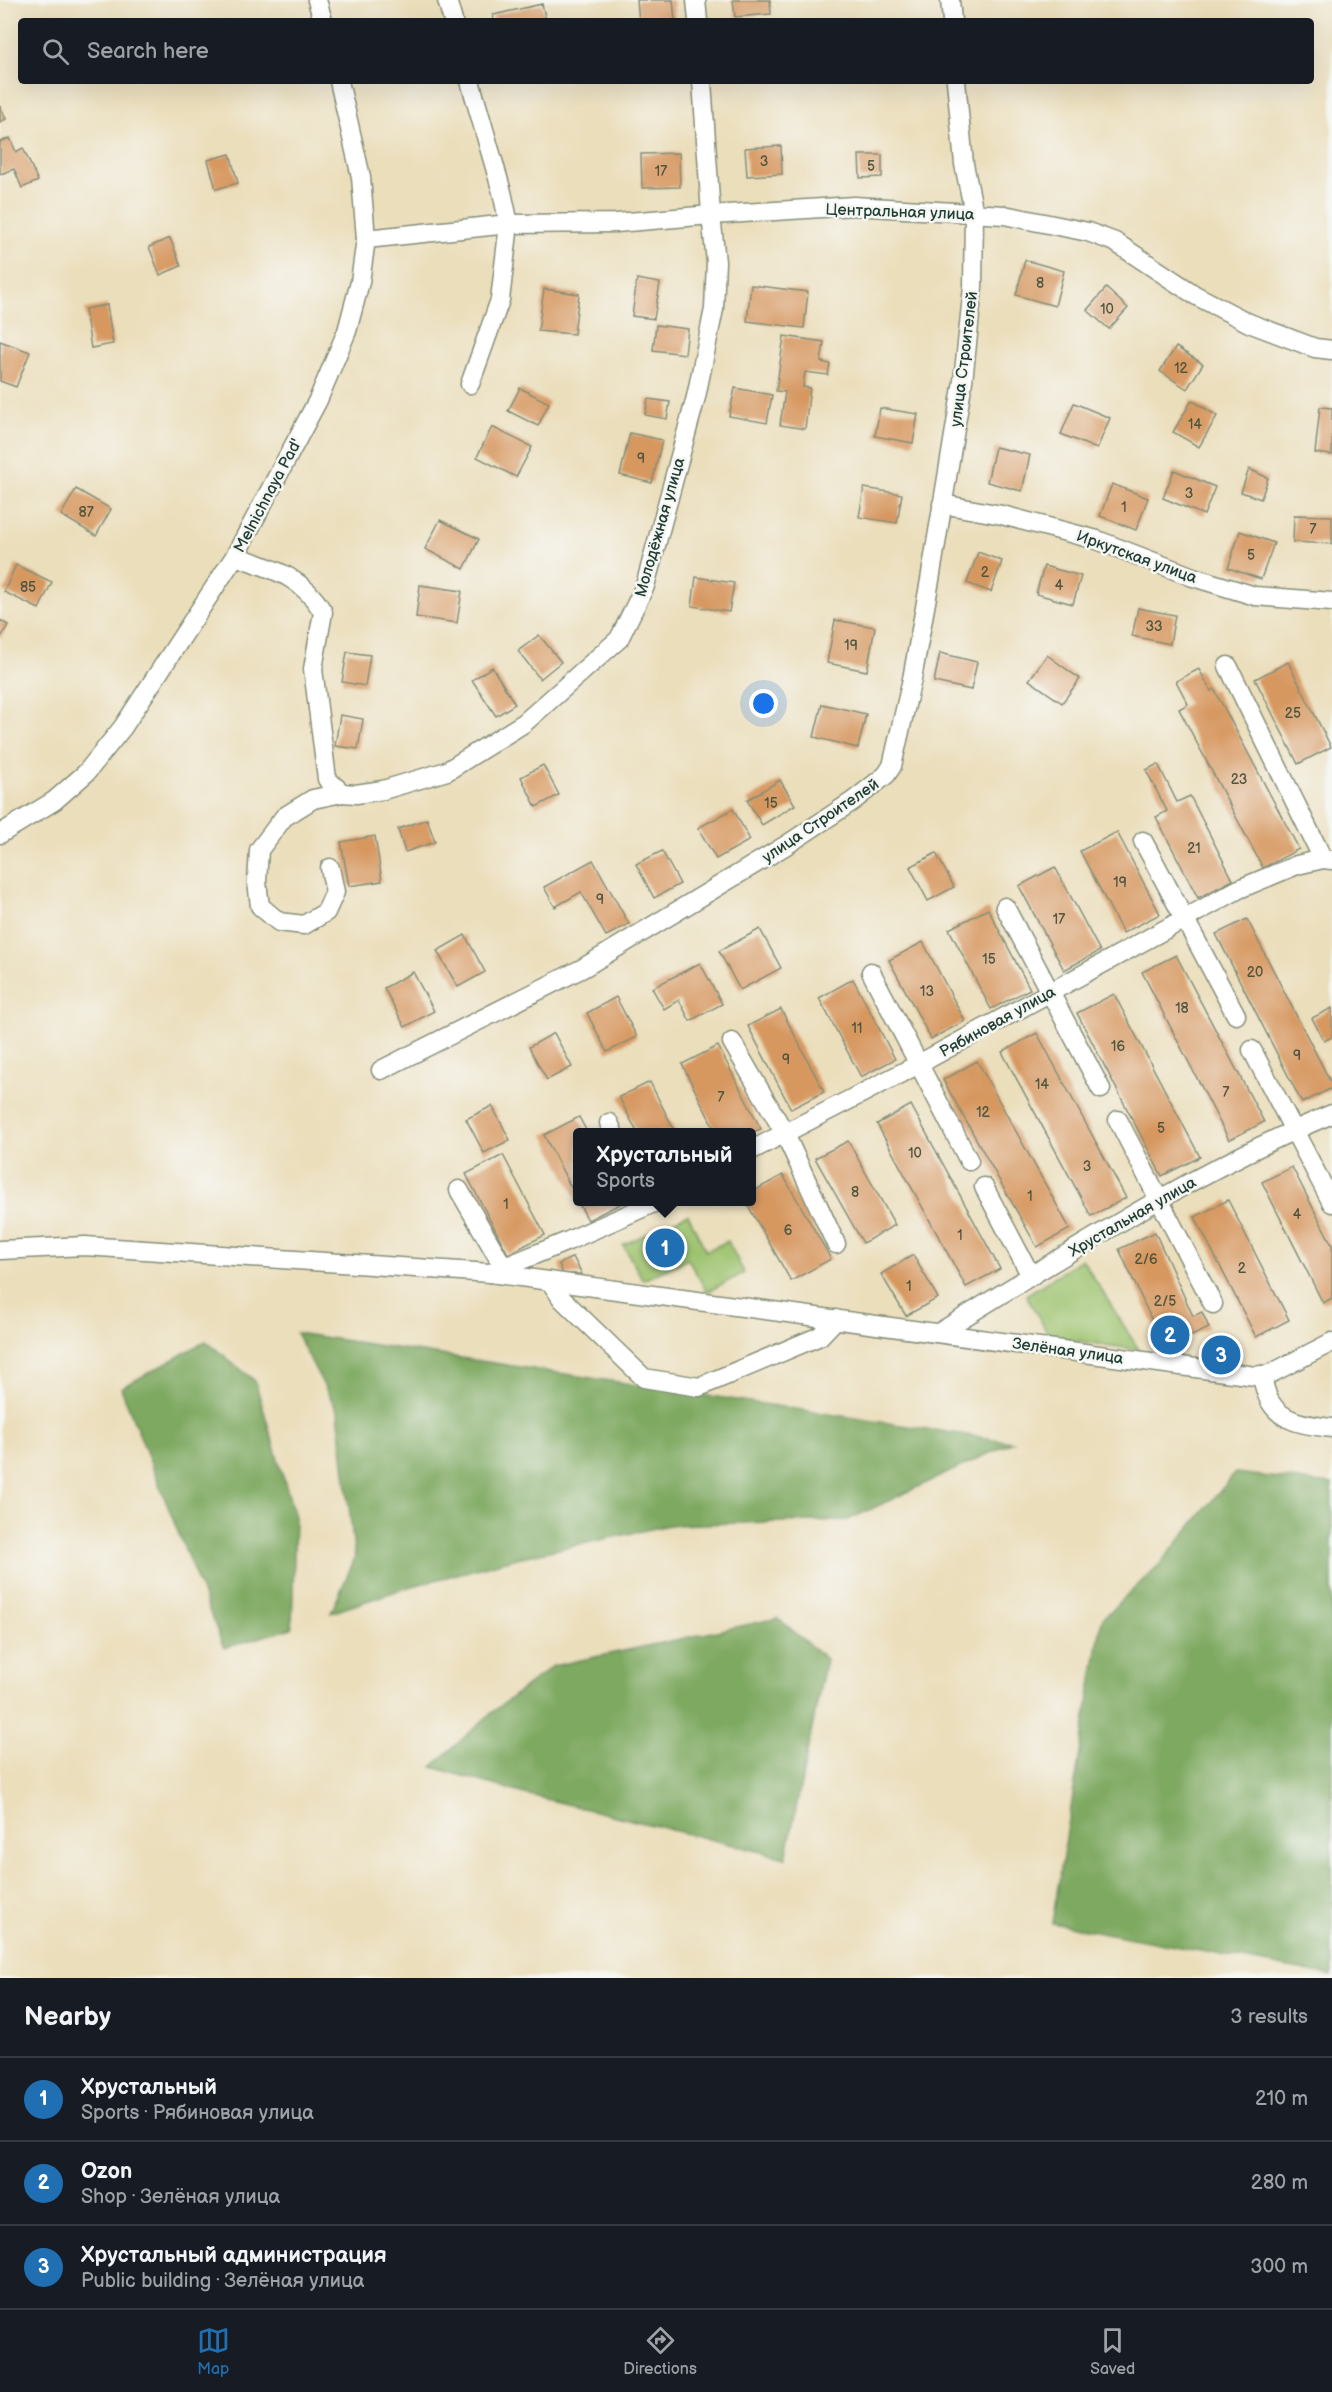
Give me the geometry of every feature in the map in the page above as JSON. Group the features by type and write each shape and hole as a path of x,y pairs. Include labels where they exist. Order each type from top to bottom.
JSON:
{"street":[{"path":"317,0 322,18"},
{"path":"447,0 452,18"},
{"path":"696,0 698,18"},
{"path":"950,0 952,18"},
{"name":"Melnichnaya Pad'","path":"0,834 54,801 86,773 129,718 236,556 318,400 343,341 360,282 366,239 362,177 340,84"},
{"path":"470,384 500,300 509,224 471,84"},
{"name":"Молодёжная улица","path":"330,868 335,892 326,912 304,925 279,922 260,906 256,882 259,850 284,817 313,799 342,792 356,794 384,790 447,771 524,723 619,639 645,586 696,397 714,309 717,262 711,214 702,84"},
{"name":"улица Строителей","path":"381,1070 583,968 788,844 853,801 886,776 892,766 912,679 942,504 964,369 973,287 974,213 964,164 956,84"},
{"name":"Центральная улица","path":"366,239 509,224 616,223 711,214 854,206 1004,215 1088,232 1115,242 1195,295 1248,323 1315,348 1332,350"},
{"name":"Иркутская улица","path":"942,504 1002,515 1097,540 1193,577 1255,596 1332,602"},
{"path":"236,556 274,570 297,582 313,596 324,612 313,669 327,779 342,792"},
{"path":"1228,666 1328,860"},
{"path":"1143,841 1236,1015"},
{"name":"Рябиновая улица","path":"756,1148 918,1065 1239,889 1298,865 1328,860"},
{"path":"1005,907 1101,1089"},
{"path":"871,972 969,1161"},
{"path":"732,1042 784,1132 836,1244"},
{"path":"1252,1050 1332,1203"},
{"name":"Хрустальная улица","path":"940,1332 1031,1276 1238,1157 1332,1114"},
{"path":"1118,1120 1213,1304"},
{"path":"984,1187 1031,1276"},
{"path":"459,1190 496,1269 568,1241 644,1206"},
{"name":"Зелёная улица","path":"0,1250 85,1246 496,1269 550,1281 1261,1375 1270,1374 1332,1342"},
{"path":"550,1281 562,1299 644,1378 699,1387 820,1335 836,1319"},
{"path":"1261,1375 1270,1402 1281,1414 1298,1423 1332,1428"}],"green space":[{"path":"688,1214 706,1251 728,1241 744,1273 707,1292 688,1259 643,1280 623,1245"},
{"path":"1082,1259 1139,1350 1050,1337 1026,1295"},
{"path":"296,1333 1013,1442 848,1520 669,1525 517,1558 405,1588 331,1613 355,1558 338,1412"},
{"path":"206,1341 255,1381 295,1517 292,1628 224,1648 121,1388"},
{"path":"1235,1473 1332,1484 1332,1976 1052,1923 1102,1619 1159,1565"},
{"path":"778,1618 826,1659 786,1858 521,1793 432,1767 490,1714 553,1666"}],"building":[{"path":"637,0 673,0 675,18 639,18"},
{"path":"733,0 770,0 771,14 735,17"},
{"path":"542,4 545,18 494,18 493,15"},
{"path":"0,106 6,119 0,122"},
{"path":"10,138 16,152 23,148 38,181 22,188 14,169 1,174 0,171 0,142"},
{"path":"781,146 782,174 747,176 745,148"},
{"path":"679,153 680,187 642,188 641,154"},
{"path":"230,154 238,183 216,189 208,160"},
{"path":"859,155 882,155 882,177 860,178"},
{"path":"170,238 181,266 160,275 149,247"},
{"path":"1025,260 1064,271 1055,306 1016,295"},
{"path":"637,279 660,283 654,319 632,316"},
{"path":"751,285 808,292 804,328 747,321"},
{"path":"1106,288 1128,308 1109,329 1087,310"},
{"path":"544,289 579,294 574,334 538,331"},
{"path":"107,305 113,344 91,348 85,309"},
{"path":"656,325 688,329 685,354 653,350"},
{"path":"784,336 824,342 821,362 830,364 828,375 805,372 803,387 810,388 805,429 780,425 785,392 776,391"},
{"path":"0,341 30,352 16,387 0,381"},
{"path":"1176,347 1203,364 1187,389 1160,371"},
{"path":"520,388 549,403 538,426 508,411"},
{"path":"735,388 772,395 767,423 729,416"},
{"path":"648,399 670,402 667,419 645,415"},
{"path":"1192,400 1217,416 1199,447 1173,432"},
{"path":"1074,403 1110,418 1097,449 1061,434"},
{"path":"1320,407 1332,408 1332,455 1315,453"},
{"path":"880,408 918,414 913,443 875,436"},
{"path":"492,427 532,447 516,477 477,457"},
{"path":"630,433 662,440 652,483 620,475"},
{"path":"995,447 1030,455 1022,491 987,482"},
{"path":"1249,469 1268,478 1261,499 1241,492"},
{"path":"1174,470 1215,487 1204,515 1163,498"},
{"path":"1112,484 1148,498 1136,530 1100,516"},
{"path":"864,488 902,494 897,523 859,517"},
{"path":"76,489 111,509 96,536 61,515"},
{"path":"1294,515 1332,516 1332,544 1293,542"},
{"path":"440,520 479,539 464,569 425,549"},
{"path":"1240,531 1274,543 1261,579 1228,568"},
{"path":"978,552 1002,561 991,592 967,583"},
{"path":"16,565 52,582 39,609 4,592"},
{"path":"1044,566 1081,576 1073,604 1036,594"},
{"path":"696,577 734,583 729,612 692,606"},
{"path":"420,585 462,591 457,623 416,617"},
{"path":"1138,608 1175,615 1170,644 1132,636"},
{"path":"0,620 8,625 0,639"},
{"path":"835,620 875,627 867,671 827,663"},
{"path":"539,635 561,662 540,679 518,651"},
{"path":"347,652 370,655 365,686 342,682"},
{"path":"940,653 977,662 971,690 934,682"},
{"path":"1047,655 1080,679 1062,703 1029,680"},
{"path":"1288,662 1331,747 1298,764 1255,679"},
{"path":"492,667 515,704 496,716 472,680"},
{"path":"1199,669 1211,691 1214,689 1299,849 1263,868 1179,709 1188,704 1176,681"},
{"path":"822,704 866,714 858,748 814,737"},
{"path":"340,715 363,719 358,749 335,746"},
{"path":"1158,764 1177,802 1190,796 1233,880 1198,898 1156,817 1167,811 1146,770"},
{"path":"543,765 559,795 536,807 521,777"},
{"path":"780,780 795,805 762,825 747,800"},
{"path":"733,809 750,840 716,859 698,828"},
{"path":"427,819 435,842 405,852 398,829"},
{"path":"1117,832 1160,914 1123,933 1080,851"},
{"path":"375,836 382,881 349,886 341,842"},
{"path":"662,851 680,884 654,898 636,864"},
{"path":"936,853 954,887 928,901 910,867"},
{"path":"593,860 629,924 606,936 581,892 555,907 544,887"},
{"path":"1055,867 1100,951 1064,970 1019,886"},
{"path":"988,909 1030,989 991,1009 949,929"},
{"path":"1247,919 1332,1085 1332,1088 1302,1103 1216,934"},
{"path":"760,929 781,968 740,990 719,951"},
{"path":"465,935 485,972 458,987 437,951"},
{"path":"923,942 965,1021 931,1039 889,960"},
{"path":"1176,955 1264,1122 1229,1140 1142,972"},
{"path":"700,963 722,1004 690,1021 679,1000 664,1009 652,988"},
{"path":"413,972 434,1011 405,1027 384,988"},
{"path":"853,979 895,1059 861,1077 819,998"},
{"path":"1114,994 1200,1157 1162,1176 1077,1013"},
{"path":"616,997 637,1037 607,1052 587,1013"},
{"path":"1332,1008 1332,1037 1324,1041 1312,1018"},
{"path":"781,1009 824,1092 791,1109 748,1026"},
{"path":"554,1033 572,1067 547,1080 529,1047"},
{"path":"1037,1033 1126,1198 1091,1216 1002,1052"},
{"path":"718,1046 761,1129 756,1131 756,1128 714,1128 682,1064"},
{"path":"977,1061 1070,1229 1037,1247 943,1080"},
{"path":"650,1082 673,1128 635,1128 619,1097"},
{"path":"911,1105 1000,1269 966,1287 877,1124"},
{"path":"492,1106 510,1140 484,1153 466,1119"},
{"path":"579,1117 585,1128 573,1128 573,1191 544,1135"},
{"path":"848,1141 895,1225 863,1243 815,1158"},
{"path":"503,1155 545,1235 508,1254 466,1174"},
{"path":"1292,1167 1332,1245 1332,1298 1323,1303 1262,1182"},
{"path":"783,1175 831,1259 791,1281 748,1206 756,1206 756,1190"},
{"path":"1228,1200 1289,1320 1256,1337 1195,1217"},
{"path":"580,1206 616,1206 588,1220"},
{"path":"1155,1232 1193,1316 1202,1312 1209,1328 1183,1340 1161,1340 1119,1249"},
{"path":"913,1255 938,1298 906,1316 881,1274"},
{"path":"573,1257 582,1274 563,1274 559,1264"}],"place":[{"name":"Хрустальный","path":"665,1248"},
{"name":"Ozon","path":"1170,1335"},
{"name":"Хрустальный администрация","path":"1221,1355"}]}
